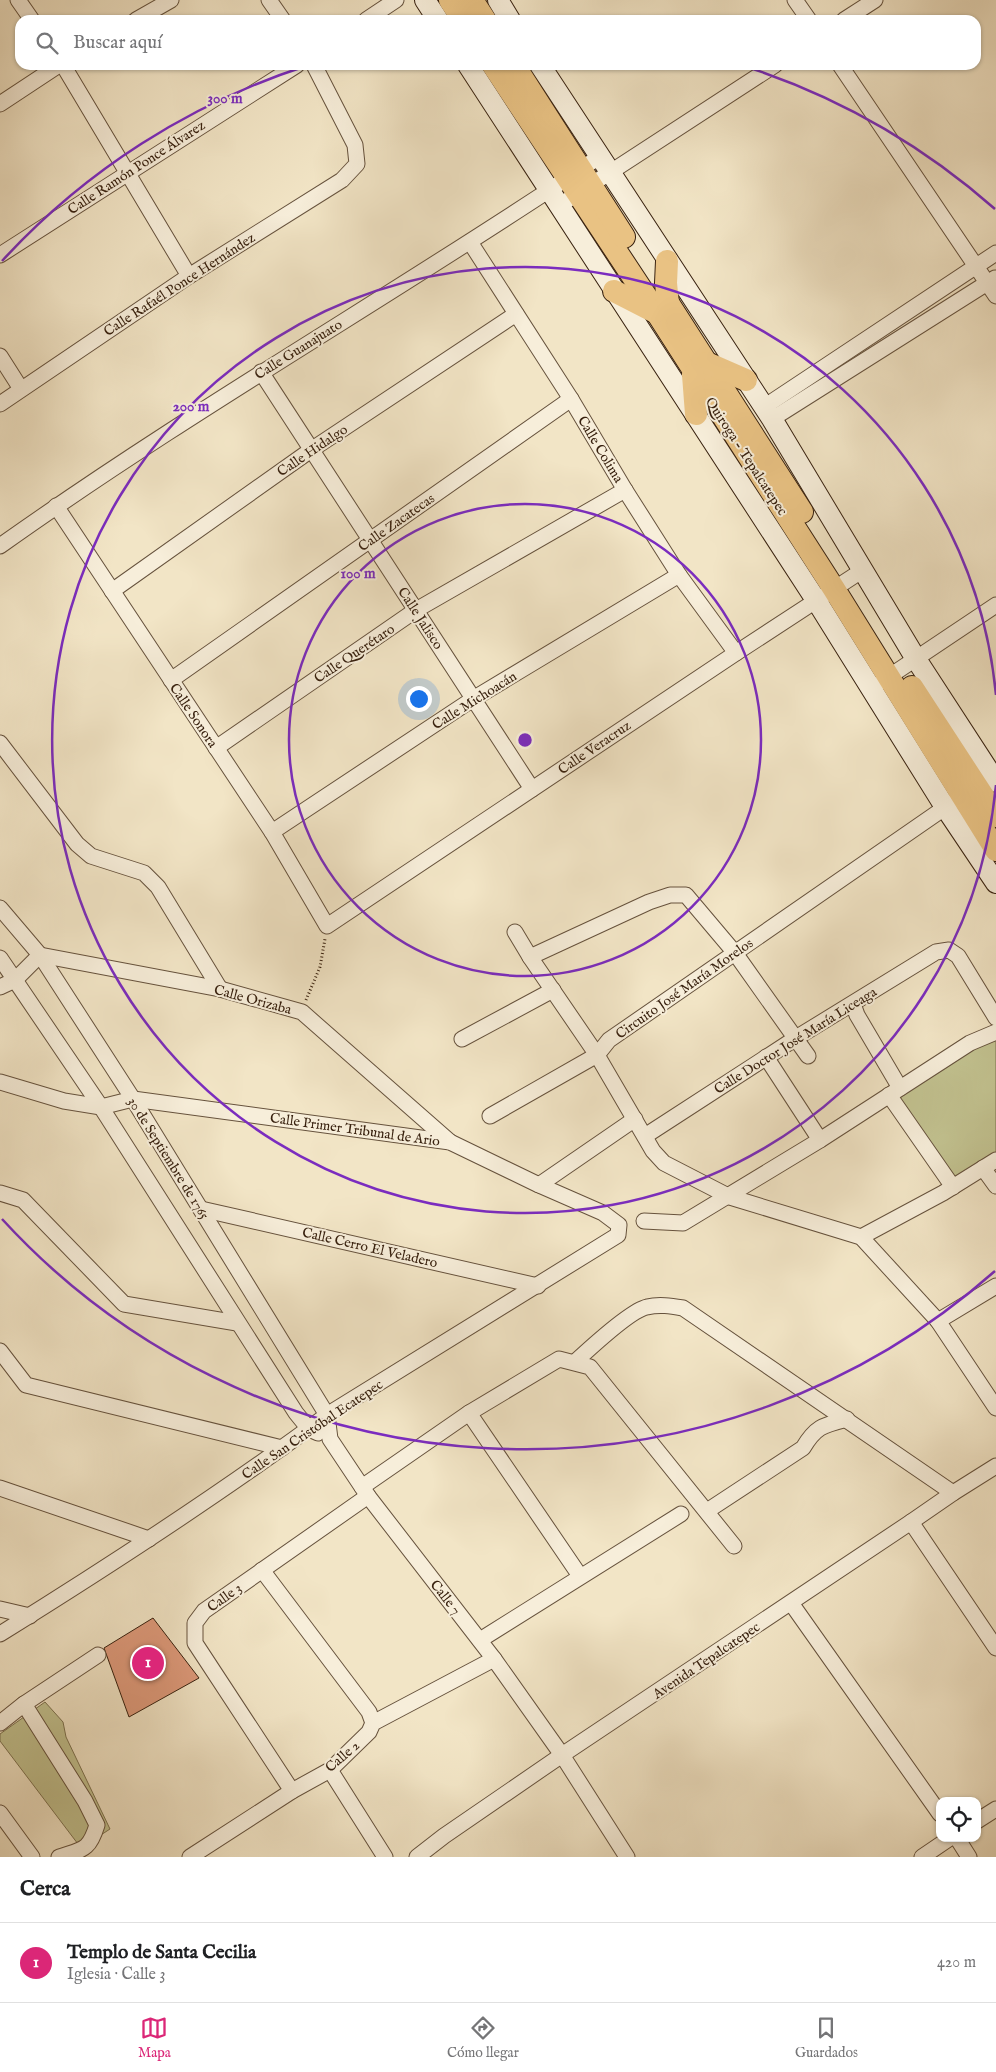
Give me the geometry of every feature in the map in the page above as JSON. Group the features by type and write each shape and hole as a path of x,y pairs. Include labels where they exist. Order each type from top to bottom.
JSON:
{"main road":[{"path":"450,0 460,15"},
{"path":"472,0 482,15"},
{"name":"Quiroga - Tepalcatepec","path":"496,70 571,187 662,309 840,585 894,673 996,816"},
{"name":"Quiroga - Tepalcatepec","path":"516,70 571,187"},
{"path":"614,291 662,309 667,261"},
{"path":"696,414 700,367 746,380"},
{"name":"Quiroga - Tepalcatepec","path":"894,673 953,802 996,850"}],"street":[{"path":"18,0 28,15"},
{"path":"145,15 171,0"},
{"path":"269,0 280,15"},
{"path":"374,15 396,0"},
{"path":"425,0 435,15"},
{"path":"498,0 507,15"},
{"path":"794,0 805,15"},
{"path":"852,15 875,0"},
{"path":"0,104 51,70"},
{"path":"66,70 189,276"},
{"name":"Calle Ramón Ponce Álvarez","path":"0,254 289,70"},
{"name":"Calle Rafaél Ponce Hernández","path":"0,404 189,276 342,180 357,164 356,145 317,70"},
{"path":"472,70 571,187 614,291 696,414 840,585 894,673 996,782"},
{"path":"543,70 768,413 840,585"},
{"name":"Calle Guanajuato","path":"0,546 56,506 261,372 470,242 571,187 604,165 766,70"},
{"path":"843,70 976,266 992,280 996,296"},
{"name":"Calle Colima","path":"470,242 571,399 679,576 736,653"},
{"path":"768,413 996,253"},
{"path":"768,413 992,280"},
{"name":"Calle Hidalgo","path":"112,591 312,450 516,314"},
{"path":"0,356 21,389"},
{"name":"Calle Jalisco","path":"261,372 532,789"},
{"name":"Calle Zacatecas","path":"171,680 571,399"},
{"name":"Calle Querétaro","path":"216,748 416,610 625,490"},
{"name":"Calle Sonora","path":"56,506 272,832 327,926"},
{"name":"Calle Michoacán","path":"272,832 473,699 679,576"},
{"name":"Calle Veracruz","path":"327,926 840,585"},
{"path":"894,673 996,605"},
{"path":"0,743 76,844 91,856 144,873 158,887 220,989"},
{"path":"953,802 996,883"},
{"name":"Circuito José María Morelos","path":"490,1116 597,1055 608,1040 953,802"},
{"path":"530,957 649,902 670,895 686,895 735,953 808,1056"},
{"name":"30 de Septiembre de 1765","path":"0,908 40,956 133,1098 327,1416"},
{"path":"515,932 597,1055 653,1150 664,1163 730,1197 861,1237 938,1321 996,1408"},
{"name":"Calle Doctor José María Liceaga","path":"645,1136 796,1038 936,952 949,950 958,956 996,1018"},
{"path":"0,987 15,980 40,956"},
{"name":"Calle Orizaba","path":"40,956 220,989 302,1012 450,1142"},
{"path":"0,958 101,1107 296,1413 309,1429 330,1439"},
{"path":"462,1039 553,990"},
{"path":"854,1004 857,1015 895,1091 948,1190"},
{"path":"644,1221 683,1223 730,1197 970,1043 996,1032"},
{"path":"766,1058 820,1140"},
{"path":"0,1082 64,1101 101,1107 133,1098"},
{"name":"Calle Primer Tribunal de Ario","path":"133,1098 450,1142 539,1185 603,1212 619,1225"},
{"path":"539,1185 635,1119"},
{"path":"861,1237 948,1190 990,1164 996,1186"},
{"path":"0,1193 23,1200 124,1304 237,1323"},
{"name":"Calle Cerro El Veladero","path":"201,1209 538,1286"},
{"name":"Calle San Cristóbal Ecatepec","path":"0,1634 149,1539 327,1416 618,1235 619,1225"},
{"path":"938,1321 996,1286"},
{"path":"575,1362 615,1327 645,1307 665,1305 683,1308 848,1419 953,1493"},
{"path":"0,1351 26,1385 282,1448"},
{"name":"Calle 3","path":"292,1791 195,1643 195,1623 204,1611 262,1570 469,1413 559,1359 575,1362"},
{"path":"575,1362 590,1367 734,1546"},
{"path":"469,1413 580,1576"},
{"name":"Calle 7","path":"327,1416 330,1439 365,1492 494,1659 562,1756 627,1857"},
{"path":"706,1512 804,1448 811,1435 821,1426 848,1419"},
{"name":"Avenida Tepalcatepec","path":"417,1857 444,1836 562,1756 996,1466"},
{"path":"0,1488 149,1539"},
{"path":"480,1640 681,1514"},
{"path":"911,1522 996,1648"},
{"path":"262,1570 369,1712 373,1723"},
{"path":"791,1603 936,1808"},
{"path":"0,1609 30,1616"},
{"path":"0,1722 98,1655"},
{"name":"Calle 2","path":"190,1857 292,1791 330,1770 369,1732 373,1723 494,1659"},
{"path":"24,1704 86,1801 97,1825 92,1841 93,1851 59,1857"},
{"path":"330,1770 385,1857"},
{"path":"981,1818 996,1809"},
{"path":"0,1813 32,1857"},
{"path":"922,1857 944,1842"},
{"path":"960,1842 969,1857"}],"path":[{"path":"302,1012 320,967 327,926"}],"green space":[{"path":"996,1033 996,1158 954,1185 891,1095"},
{"path":"45,1702 63,1722 66,1737 110,1829 81,1848 0,1741 0,1734"}],"building":[{"path":"153,1618 199,1678 129,1717 104,1648"}],"place":[{"name":"Templo de Santa Cecilia","path":"148,1663"}]}
